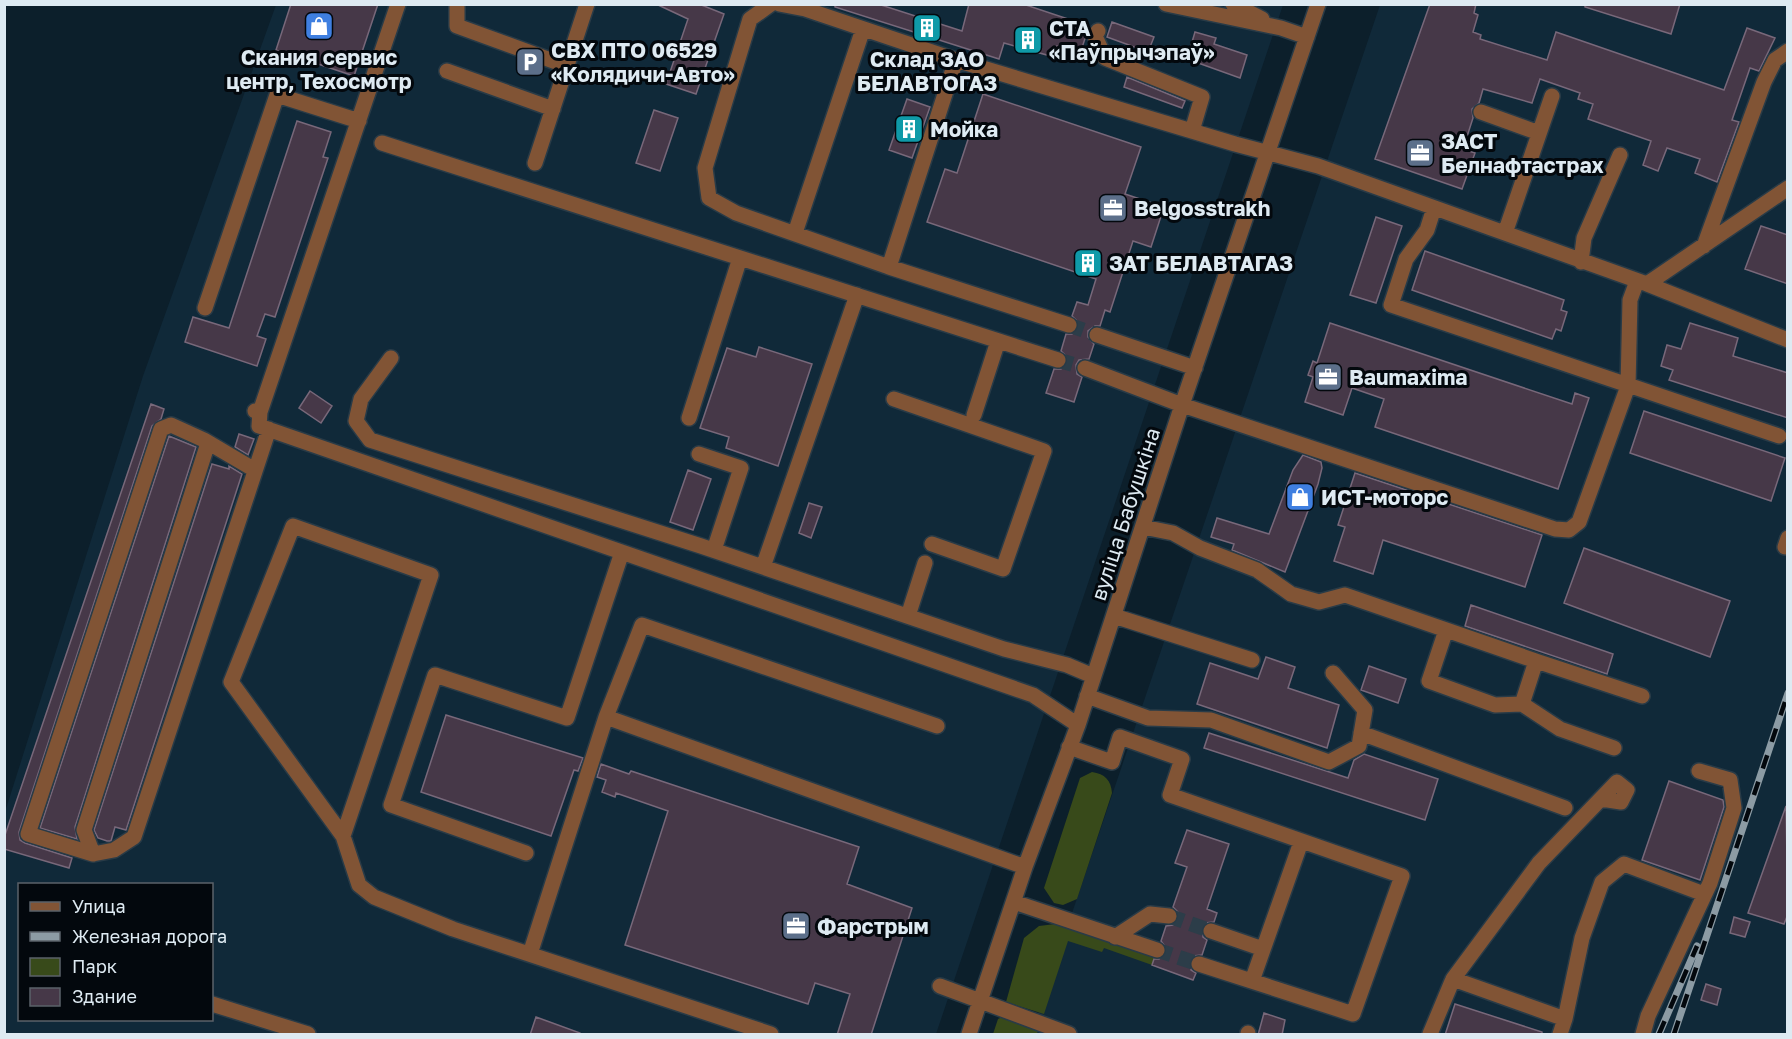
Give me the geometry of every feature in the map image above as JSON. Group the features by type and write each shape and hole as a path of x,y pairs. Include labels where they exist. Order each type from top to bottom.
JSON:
{"street":[{"path":"398,4 258,412 259,426 1034,694 1078,724"},
{"path":"457,4 458,26 567,66"},
{"path":"535,163 587,4"},
{"path":"771,4 750,19 705,168 709,198 736,213 889,267 1069,325"},
{"path":"779,4 805,9 956,60 1192,131 1318,166 1642,283 1788,340"},
{"path":"1166,4 1281,28 1307,37"},
{"path":"1233,4 1281,28"},
{"name":"вуліца Бабушкіна","path":"969,1035 1025,867 1078,724 1182,405 1318,4"},
{"path":"795,233 863,29"},
{"path":"1098,31 1095,36 1105,58 1202,97 1192,131"},
{"path":"1704,246 1764,81 1775,60 1788,51"},
{"path":"889,267 956,60"},
{"path":"447,71 553,109"},
{"path":"205,308 277,95 359,121"},
{"path":"1505,233 1552,96"},
{"path":"1481,112 1539,134"},
{"path":"382,143 1058,360"},
{"path":"1581,262 1584,238 1620,155"},
{"path":"1085,368 1182,405 1555,529 1569,530 1579,522 1628,386 1630,300 1642,283 1704,246 1788,188"},
{"path":"1434,208 1427,230 1406,259 1391,305 1779,436"},
{"path":"689,418 740,258"},
{"path":"763,567 856,295"},
{"path":"1097,335 1195,368"},
{"path":"974,415 998,341"},
{"path":"391,358 361,399 356,421 370,440 714,550 1005,649 1066,665 1093,676"},
{"path":"894,399 1044,451 1003,569 932,544"},
{"path":"255,470 171,425 161,429 28,834 93,854 114,850 134,837 269,429"},
{"path":"93,854 84,830 208,443"},
{"path":"699,454 741,468 714,550"},
{"path":"343,836 431,575 293,526 231,682 343,836 359,885 374,897 453,929 771,1035"},
{"path":"1143,527 1173,533 1200,548 1257,570 1291,594 1319,602 1345,595 1642,696"},
{"path":"526,853 391,805 435,675 567,718 622,552"},
{"path":"908,616 926,563"},
{"path":"1114,616 1252,660"},
{"path":"530,954 606,717 642,625 937,726"},
{"path":"1446,630 1429,681 1495,705 1522,704 1560,729 1614,748"},
{"path":"1522,704 1536,661"},
{"path":"1087,696 1148,718 1211,720 1329,762 1359,746 1365,710 1333,673"},
{"path":"606,717 1025,867"},
{"path":"1361,733 1565,808"},
{"path":"1069,747 1112,762 1120,737 1182,759 1170,795 1402,876 1353,1014 1199,964"},
{"path":"1643,1035 1648,1016 1704,894 1734,808 1730,780 1699,771"},
{"path":"1430,1035 1453,979 1539,863 1601,799"},
{"path":"1252,981 1301,842"},
{"path":"1560,1035 1582,938 1602,882 1624,864 1704,894"},
{"path":"1014,902 1157,950"},
{"path":"1115,937 1150,914 1169,916"},
{"path":"1211,931 1263,949"},
{"path":"1453,979 1565,1018"},
{"path":"940,986 1069,1035"},
{"path":"213,1004 310,1034"}],"shaded area":[{"path":"276,5 1283,5 936,1034 5,1034 5,812 143,376"},
{"path":"1380,5 1787,5 1787,1034 1031,1034"}],"green space":[{"path":"1092,772 1106,778 1112,793 1077,899 1063,905 1054,903 1044,888 1080,778"},
{"path":"1055,924 1155,958 1152,965 1104,948 1102,952 1068,941 1044,1014 1006,1002 1024,938 1039,926"},
{"path":"1002,1017 1038,1030 1037,1034 993,1034 998,1019"}],"building":[{"path":"291,4 378,4 354,76 276,50"},
{"path":"656,4 699,4 724,14 696,94 666,84 688,19"},
{"path":"835,4 878,4 962,31 969,4 1023,4 1089,26 1080,54 1057,46 1054,57 1004,43 999,59 835,7"},
{"path":"1430,4 1476,4 1474,13 1478,15 1473,32 1481,35 1480,39 1547,60 1556,32 1724,90 1747,28 1775,38 1759,71 1750,68 1732,120 1739,122 1717,182 1695,173 1700,159 1667,148 1658,171 1643,165 1651,141 1588,119 1593,104 1578,99 1580,93 1540,79 1532,103 1483,89 1479,103 1472,109 1473,118 1463,149 1475,153 1462,189 1375,159"},
{"path":"1585,4 1680,4 1671,34 1585,7"},
{"path":"1112,22 1154,37 1148,52 1107,37"},
{"path":"1195,32 1216,38 1214,44 1247,55 1240,78 1187,59"},
{"path":"1127,77 1185,101 1182,108 1124,87"},
{"name":"ЗАТ БЕЛАВТАГАЗ","path":"983,94 1141,147 1125,194 1164,207 1151,247 1133,241 1110,312 1105,310 1100,326 1095,326 1088,331 1088,337 1094,344 1089,359 1079,360 1076,365 1077,374 1082,377 1074,402 1046,393 1054,369 1061,369 1067,364 1067,357 1061,351 1066,334 1072,334 1078,329 1078,322 1072,316 1077,302 1088,305 1096,279 927,222 945,169 957,173"},
{"name":"Мойка","path":"907,99 930,107 912,158 889,150"},
{"path":"654,110 678,118 660,171 636,163"},
{"path":"297,121 331,132 323,157 328,158 275,317 265,314 257,336 266,339 257,366 185,342 193,317 229,328"},
{"path":"1376,217 1402,226 1376,303 1350,295"},
{"path":"1761,226 1788,235 1788,284 1745,269"},
{"path":"1425,251 1564,300 1561,310 1567,312 1561,331 1556,329 1552,339 1412,290"},
{"path":"1330,323 1572,404 1575,393 1589,398 1558,489 1375,427 1384,399 1352,388 1343,415 1305,402 1313,377 1308,375 1313,361 1317,363"},
{"path":"1690,323 1738,338 1733,356 1788,373 1788,418 1669,380 1673,370 1661,366 1667,345 1681,349"},
{"path":"759,347 812,364 778,466 726,448 729,437 700,428 727,348 756,357"},
{"path":"310,391 332,406 321,423 299,408"},
{"path":"151,404 164,409 161,419 152,426 19,832 20,840 25,843 72,858 69,868 4,849 4,838"},
{"path":"1644,411 1785,458 1771,501 1630,453"},
{"path":"239,434 254,439 248,455 235,447"},
{"path":"169,436 196,447 75,827 77,839 40,828"},
{"path":"1303,455 1321,462 1322,468 1285,572 1232,550 1234,544 1211,537 1217,518 1269,534 1293,470"},
{"path":"212,464 229,469 229,466 242,474 126,830 115,827 111,841 107,841 98,838 94,830"},
{"path":"688,470 711,479 693,530 670,522"},
{"path":"1355,473 1542,535 1525,587 1383,540 1373,574 1334,561 1345,527 1338,525"},
{"path":"809,503 822,507 811,538 799,533"},
{"path":"1584,548 1730,601 1710,657 1564,603"},
{"path":"1471,605 1613,654 1607,674 1465,626"},
{"path":"1266,657 1295,667 1288,688 1339,705 1327,748 1197,704 1210,663 1258,679"},
{"path":"1369,666 1406,679 1398,703 1361,690"},
{"path":"446,715 583,758 578,771 574,770 551,836 421,792"},
{"path":"1209,733 1348,778 1354,760 1364,754 1438,779 1425,820 1204,748"},
{"path":"601,764 629,774 631,771 859,847 847,884 912,908 871,1035 837,1035 850,994 815,983 808,1004 625,945 668,811 616,793 615,797 602,792 606,780 597,777"},
{"path":"1669,781 1723,800 1724,807 1700,880 1642,860"},
{"path":"1786,806 1788,914 1784,924 1748,913"},
{"path":"1187,830 1229,844 1207,909 1217,913 1214,922 1205,923 1202,928 1203,937 1207,940 1202,955 1193,956 1190,962 1191,970 1196,973 1193,980 1152,965 1154,959 1159,959 1166,954 1166,948 1161,941 1166,926 1173,925 1179,918 1178,912 1173,907 1187,867 1175,863"},
{"path":"1734,917 1750,922 1745,937 1730,933"},
{"path":"1706,984 1721,989 1717,1005 1701,1000"},
{"path":"1455,1004 1542,1032 1542,1035 1445,1035"},
{"path":"1264,1013 1285,1020 1282,1035 1258,1035"},
{"path":"536,1017 580,1033 580,1035 530,1035"}],"tunnel":[{"path":"1069,325 1097,335"},
{"path":"1058,360 1085,368"},
{"path":"1169,916 1211,931"},
{"path":"1157,950 1199,964"}],"railway":[{"path":"1674,1034 1788,693"},
{"path":"1659,1034 1697,946"}],"place":[{"name":"Скания сервис центр, Техосмотр","path":"319,26"},
{"name":"Склад ЗАО БЕЛАВТОГАЗ","path":"927,28"},
{"name":"СТА «Паўпрычэпаў»","path":"1028,40"},
{"name":"СВХ ПТО 06529 «Колядичи-Авто»","path":"530,62"},
{"name":"Мойка","path":"909,129"},
{"name":"ЗАСТ Белнафтастрах","path":"1420,153"},
{"name":"Belgosstrakh","path":"1113,208"},
{"name":"ЗАТ БЕЛАВТАГАЗ","path":"1088,263"},
{"name":"Baumaxima","path":"1328,377"},
{"name":"ИСТ-моторс","path":"1300,497"},
{"name":"Фарстрым","path":"796,926"}]}
